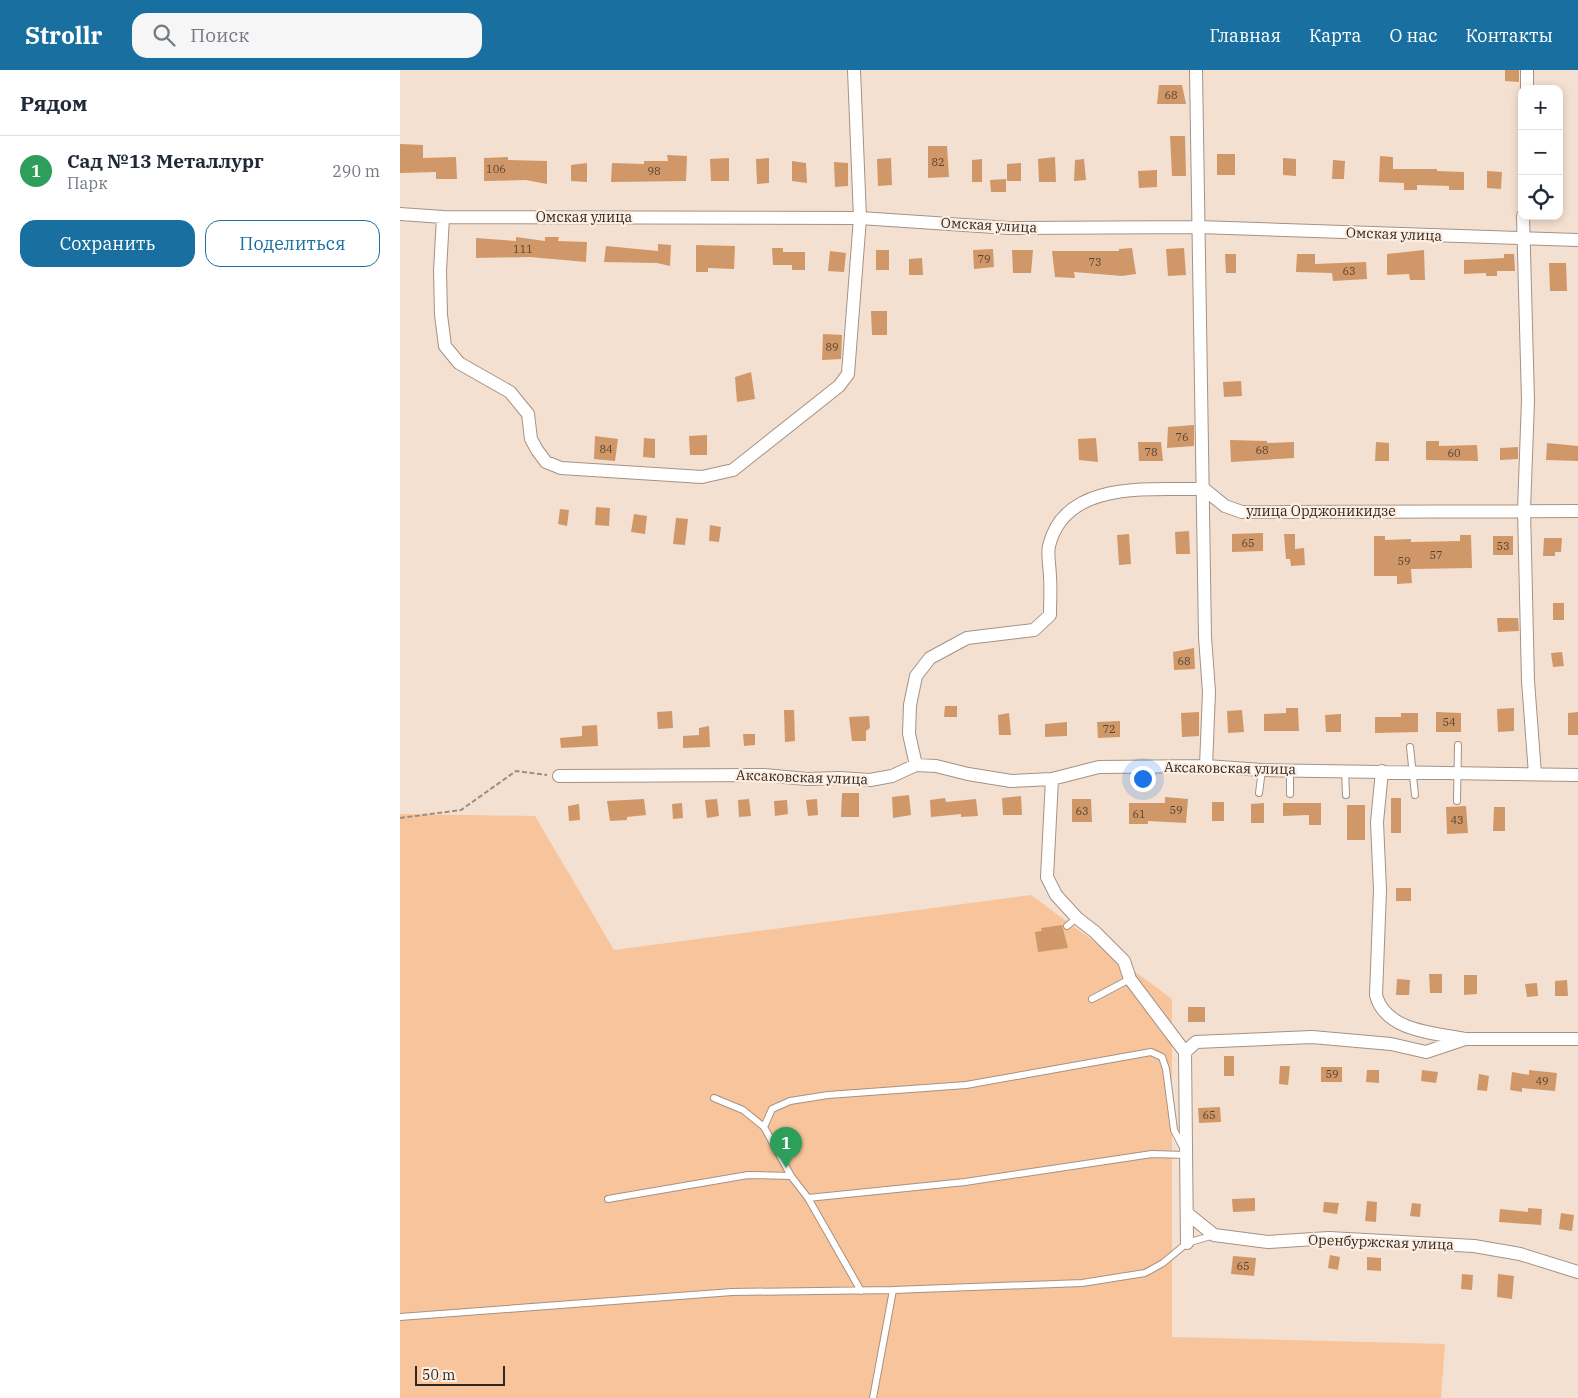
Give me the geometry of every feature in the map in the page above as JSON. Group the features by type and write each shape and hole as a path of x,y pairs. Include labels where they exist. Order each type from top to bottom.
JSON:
{"street":[{"path":"443,217 440,280 441,315 445,346 459,363 510,392 528,414 531,439 546,462 561,468 702,477 733,470 839,386 848,374 860,218 854,70"},
{"path":"1196,70 1205,637 1209,692 1206,766"},
{"path":"1527,70 1527,85"},
{"name":"Омская улица","path":"400,214 443,217 860,218 1009,228 1199,227 1578,240"},
{"path":"1523,220 1528,400 1524,510 1528,681 1535,774"},
{"path":"916,765 909,734 910,705 916,676 930,658 967,638 1034,630 1050,615 1049,547 1058,525 1070,511 1085,501 1112,491 1204,489"},
{"name":"улица Орджоникидзе","path":"1204,489 1225,506 1242,512 1578,511"},
{"name":"Аксаковская улица","path":"559,776 764,775 807,779 839,778 870,780 892,776 916,765 936,766 968,774 1011,781 1052,779 1098,767 1154,766 1206,766 1262,770 1578,775"},
{"path":"1382,771 1377,822 1380,890 1376,996 1379,1008 1388,1017 1414,1028 1465,1039 1578,1039"},
{"path":"1052,779 1048,877 1056,894 1072,922 1095,932 1124,961 1130,979 1185,1052 1187,1243"},
{"path":"1185,1052 1196,1042 1312,1037 1391,1044 1426,1052 1465,1039"},
{"path":"1188,1214 1214,1235"},
{"name":"Оренбуржская улица","path":"1214,1235 1268,1242 1329,1238 1474,1246 1520,1254 1578,1272"}],"lane":[{"path":"1457,801 1458,745"},
{"path":"1410,747 1415,795"},
{"path":"1148,785 1154,766"},
{"path":"1260,793 1262,770"},
{"path":"1290,770 1290,794"},
{"path":"1345,770 1346,795"},
{"path":"1092,999 1130,979"},
{"path":"764,1127 772,1109 790,1102 828,1095 966,1085 1151,1052 1162,1056 1166,1069 1174,1130 1187,1154 1152,1154 965,1182 808,1198"},
{"path":"714,1098 742,1110 764,1127 790,1176 808,1198 861,1291"},
{"path":"608,1199 748,1175 790,1176"},
{"path":"400,1317 732,1292 861,1291 1082,1283 1145,1273 1163,1263 1187,1243 1214,1235"},
{"path":"873,1398 892,1290"}],"path":[{"path":"400,818 461,810 516,771 559,776"}],"shaded area":[{"path":"400,814 535,816 614,950 1031,895 1172,999 1172,1337 1445,1344 1441,1398 400,1398"}],"building":[{"path":"1505,70 1519,70 1519,82 1505,81"},
{"path":"1159,85 1182,85 1186,104 1157,104"},
{"path":"1170,136 1185,136 1186,176 1172,176"},
{"path":"400,144 423,145 423,158 456,157 457,179 436,179 436,172 400,173"},
{"path":"928,146 947,146 949,177 928,178"},
{"path":"1217,154 1235,154 1235,175 1217,175"},
{"path":"667,155 687,156 686,181 611,182 612,163 644,164 644,161 668,161"},
{"path":"1380,156 1393,157 1393,169 1437,169 1437,171 1464,172 1464,190 1449,190 1449,186 1417,185 1417,190 1404,190 1404,183 1379,182"},
{"path":"508,157 508,160 547,161 547,184 526,180 484,181 484,158"},
{"path":"1055,157 1056,182 1039,182 1038,159"},
{"path":"729,158 729,181 711,181 710,159"},
{"path":"769,158 769,183 757,184 756,159"},
{"path":"891,158 892,185 878,186 877,159"},
{"path":"1283,158 1296,159 1296,176 1283,175"},
{"path":"982,159 982,182 972,182 972,160"},
{"path":"1084,159 1086,180 1074,181 1075,160"},
{"path":"1333,160 1345,161 1344,179 1332,179"},
{"path":"792,161 806,163 807,183 792,181"},
{"path":"834,162 848,163 848,186 835,187"},
{"path":"587,163 587,182 571,181 571,165"},
{"path":"1021,163 1021,181 1007,181 1007,164"},
{"path":"1157,170 1157,187 1139,188 1138,171"},
{"path":"1487,171 1502,172 1501,189 1487,188"},
{"path":"1006,179 1006,192 991,192 990,180"},
{"path":"516,237 545,241 545,237 559,237 558,241 587,242 586,262 530,257 476,258 476,238 516,241"},
{"path":"658,244 671,245 670,266 657,263 604,262 606,246 658,251"},
{"path":"696,245 735,246 734,269 708,268 708,272 696,272"},
{"path":"772,248 783,248 783,252 805,252 805,270 792,270 792,265 773,265"},
{"path":"1132,248 1136,274 1122,276 1074,272 1075,278 1055,277 1052,251 1119,251 1119,249"},
{"path":"1184,248 1186,275 1168,276 1166,249"},
{"path":"993,249 994,267 974,269 973,250"},
{"path":"876,250 889,250 889,270 876,270"},
{"path":"1012,250 1033,250 1031,273 1013,273"},
{"path":"1424,250 1425,280 1410,280 1409,274 1387,275 1387,254"},
{"path":"830,251 846,253 844,272 828,271"},
{"path":"1225,254 1236,254 1236,273 1226,273"},
{"path":"1297,254 1315,254 1315,264 1366,262 1367,279 1333,281 1332,273 1296,272"},
{"path":"1504,254 1514,254 1515,271 1497,271 1497,276 1486,276 1486,273 1464,274 1464,260 1504,258"},
{"path":"922,258 923,275 909,275 909,259"},
{"path":"1549,263 1566,263 1567,291 1550,291"},
{"path":"871,311 887,311 887,335 872,335"},
{"path":"823,334 842,335 841,359 822,360"},
{"path":"751,372 755,399 737,402 735,377"},
{"path":"1241,381 1242,396 1224,397 1223,382"},
{"path":"1194,425 1194,446 1167,448 1168,427"},
{"path":"707,435 707,455 690,455 689,436"},
{"path":"595,436 618,439 615,461 594,459"},
{"path":"644,438 655,439 655,458 643,457"},
{"path":"1096,438 1098,462 1079,460 1078,439"},
{"path":"1230,440 1267,441 1267,443 1294,442 1294,458 1231,462"},
{"path":"1426,441 1439,441 1439,446 1477,445 1478,461 1426,460"},
{"path":"1138,442 1161,442 1163,461 1139,461"},
{"path":"1376,442 1389,443 1389,461 1375,461"},
{"path":"1547,443 1578,446 1578,461 1546,460"},
{"path":"1518,447 1518,459 1500,460 1500,448"},
{"path":"596,507 610,508 609,526 595,525"},
{"path":"560,509 569,510 567,526 558,524"},
{"path":"634,514 647,516 645,534 631,532"},
{"path":"676,518 688,519 685,545 673,544"},
{"path":"710,525 721,527 719,542 709,541"},
{"path":"1189,531 1190,554 1176,554 1175,532"},
{"path":"1263,533 1263,551 1232,552 1232,534"},
{"path":"1129,534 1131,564 1119,565 1117,535"},
{"path":"1284,534 1295,534 1295,549 1304,548 1305,565 1291,566 1290,559 1286,559"},
{"path":"1460,535 1471,535 1472,568 1411,569 1412,583 1397,584 1397,576 1374,576 1374,536 1385,536 1385,540 1411,539 1411,542 1460,541"},
{"path":"1493,536 1513,536 1513,555 1493,555"},
{"path":"1544,538 1562,538 1561,552 1555,552 1555,556 1543,556"},
{"path":"1553,603 1564,603 1564,620 1553,620"},
{"path":"1497,618 1518,618 1519,631 1498,632"},
{"path":"1194,648 1195,669 1174,670 1173,652"},
{"path":"1562,652 1564,666 1553,667 1551,653"},
{"path":"945,706 957,706 957,717 944,717"},
{"path":"1286,708 1298,708 1299,731 1264,731 1264,714 1286,713"},
{"path":"1514,708 1514,731 1498,732 1497,709"},
{"path":"784,710 794,710 795,741 785,742"},
{"path":"1242,710 1244,732 1228,733 1227,711"},
{"path":"672,711 673,728 658,729 657,712"},
{"path":"1199,712 1199,736 1182,737 1181,713"},
{"path":"1436,712 1461,713 1461,732 1436,732"},
{"path":"1578,712 1578,735 1568,735 1568,713"},
{"path":"1009,713 1011,735 999,735 998,715"},
{"path":"1401,713 1418,713 1418,732 1375,733 1375,717 1401,717"},
{"path":"1341,714 1341,732 1326,732 1325,715"},
{"path":"869,716 870,728 866,731 866,741 852,741 849,717"},
{"path":"1120,721 1120,737 1098,738 1097,722"},
{"path":"1067,722 1067,736 1045,737 1045,724"},
{"path":"597,725 598,746 561,748 560,738 582,736 582,726"},
{"path":"709,726 710,747 683,748 683,736 699,735 699,728"},
{"path":"743,734 755,734 755,745 744,746"},
{"path":"842,793 859,793 859,817 841,817"},
{"path":"909,795 911,815 893,818 892,797"},
{"path":"1021,796 1022,815 1003,815 1002,798"},
{"path":"1165,797 1188,799 1186,823 1148,821 1148,824 1129,824 1129,803 1165,803"},
{"path":"945,798 946,802 976,799 978,816 961,817 961,814 931,817 930,800"},
{"path":"1391,798 1401,798 1401,833 1391,833"},
{"path":"644,799 646,815 627,817 627,820 610,821 607,801"},
{"path":"717,799 719,816 707,818 705,800"},
{"path":"749,799 751,816 739,817 738,800"},
{"path":"817,799 818,815 808,816 806,800"},
{"path":"1072,799 1091,799 1092,822 1072,822"},
{"path":"787,800 788,814 775,816 774,801"},
{"path":"1212,802 1224,802 1224,821 1212,821"},
{"path":"682,803 683,818 673,819 672,804"},
{"path":"1264,803 1264,823 1251,823 1251,804"},
{"path":"1283,803 1321,803 1321,825 1309,825 1309,815 1283,816"},
{"path":"579,804 580,820 569,821 568,806"},
{"path":"1347,805 1365,805 1365,840 1347,840"},
{"path":"1466,806 1468,833 1447,834 1446,807"},
{"path":"1494,807 1505,807 1505,831 1493,831"},
{"path":"1396,888 1411,888 1411,901 1396,901"},
{"path":"1062,925 1068,948 1038,952 1035,932 1042,931 1041,928"},
{"path":"1429,974 1442,974 1442,993 1430,993"},
{"path":"1464,975 1477,975 1477,994 1464,995"},
{"path":"1397,979 1410,980 1409,995 1396,995"},
{"path":"1567,980 1568,996 1555,996 1555,981"},
{"path":"1537,983 1538,996 1527,997 1525,984"},
{"path":"1188,1007 1205,1007 1205,1022 1188,1022"},
{"path":"1224,1056 1234,1056 1234,1076 1224,1076"},
{"path":"1280,1066 1290,1066 1288,1085 1279,1084"},
{"path":"1321,1067 1342,1067 1342,1082 1321,1082"},
{"path":"1367,1070 1379,1070 1379,1083 1366,1082"},
{"path":"1422,1070 1438,1072 1436,1083 1421,1081"},
{"path":"1529,1070 1557,1073 1555,1091 1522,1088 1522,1092 1510,1090 1512,1072 1529,1075"},
{"path":"1479,1074 1489,1076 1487,1091 1477,1090"},
{"path":"1220,1107 1221,1122 1199,1123 1198,1108"},
{"path":"1255,1198 1255,1211 1233,1212 1232,1199"},
{"path":"1367,1201 1377,1202 1376,1222 1365,1221"},
{"path":"1324,1202 1339,1203 1337,1214 1323,1212"},
{"path":"1412,1203 1421,1204 1420,1217 1410,1216"},
{"path":"1528,1208 1542,1209 1541,1225 1499,1222 1500,1209 1528,1212"},
{"path":"1561,1213 1574,1215 1572,1231 1559,1229"},
{"path":"1330,1255 1340,1257 1338,1270 1328,1268"},
{"path":"1233,1256 1256,1258 1254,1276 1231,1274"},
{"path":"1367,1257 1381,1258 1381,1271 1367,1270"},
{"path":"1462,1274 1473,1275 1472,1290 1461,1289"},
{"path":"1498,1274 1514,1276 1512,1299 1497,1297"}],"place":[{"name":"Сад №13 Металлург","path":"786,1168"}]}
